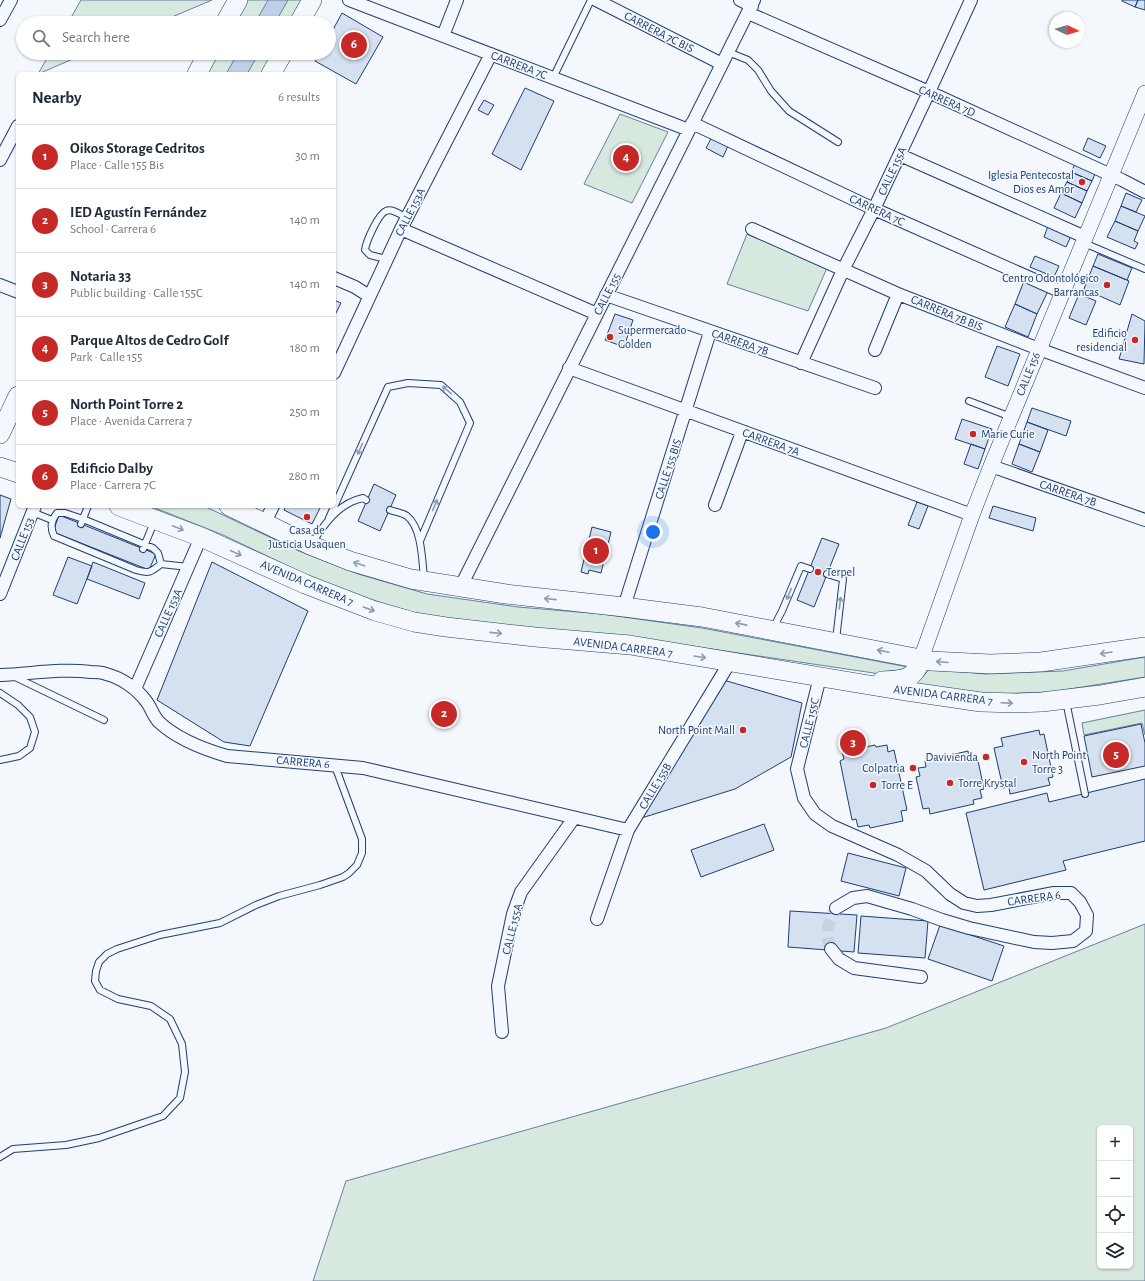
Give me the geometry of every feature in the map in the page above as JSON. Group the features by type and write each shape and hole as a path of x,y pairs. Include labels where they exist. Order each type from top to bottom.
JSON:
{"main road":[{"path":"229,16 238,0"},
{"path":"303,16 312,0"},
{"path":"198,72 204,60"},
{"path":"272,72 279,60"},
{"path":"5,430 16,401"},
{"path":"0,467 16,472"},
{"name":"AVENIDA CARRERA 7","path":"125,508 201,537 305,584 375,611 414,622 535,637 630,645 981,702 1016,703 1066,699 1145,687"},
{"path":"233,508 310,545 350,561 391,574 424,582 506,594 702,617 921,659 963,663 1041,662 1145,647"},
{"path":"845,681 901,680 911,677 917,670 921,659"}],"street":[{"path":"0,20 11,0"},
{"name":"CARRERA 7C","path":"349,0 553,78 691,127 1062,292"},
{"path":"443,36 457,0"},
{"name":"CARRERA 7C BIS","path":"596,0 722,64"},
{"name":"CARRERA 7D","path":"740,0 929,92 1145,192"},
{"name":"CALLE 155A","path":"800,363 843,270 900,155 971,0"},
{"name":"CALLE 155","path":"460,588 751,6"},
{"name":"CALLE 153A","path":"336,368 400,229 491,54"},
{"name":"CALLE 156","path":"921,659 991,466 1038,349 1145,93"},
{"path":"0,160 16,130"},
{"path":"900,155 1084,240"},
{"path":"400,229 597,314"},
{"name":"CARRERA 7B BIS","path":"752,229 898,294 1038,349 1145,388"},
{"path":"336,279 369,296"},
{"path":"0,285 16,291"},
{"path":"875,350 898,294"},
{"name":"CARRERA 7B","path":"606,296 875,388"},
{"name":"CALLE 155 BIS","path":"624,607 710,332"},
{"name":"CARRERA 7A","path":"569,368 972,515"},
{"path":"715,505 742,432"},
{"name":"CARRERA 7B","path":"991,466 1145,520"},
{"path":"264,524 272,508"},
{"name":"CALLE 153","path":"0,594 34,509"},
{"name":"CALLE 153A","path":"134,689 201,537"},
{"name":"CALLE 155B","path":"597,919 628,830 730,662"},
{"name":"CARRERA 6","path":"5,675 51,670 76,670 106,674 124,682 134,689 146,701 158,721 173,733 206,750 227,756 363,768 628,830"},
{"name":"CALLE 155C","path":"797,769 820,677"},
{"name":"CARRERA 6","path":"797,769 804,798 815,814 832,826 898,855 926,871 950,894 964,903 977,906 991,905 1054,892 1071,894 1080,902 1087,915 1086,930 1074,941 1052,943 1026,940 969,928 867,896 853,898 836,908"},
{"name":"CALLE 155A","path":"502,1032 498,986 513,914 521,892 574,818"},
{"path":"831,949 839,959 854,968 921,977"}],"lane":[{"path":"553,78 591,0"},
{"path":"728,52 748,60 758,70 771,91 789,112 838,142"},
{"path":"386,259 370,255 365,250 379,218 385,211 390,210 407,218"},
{"path":"1084,240 1145,269"},
{"path":"336,502 388,387 408,383 441,385 460,402 470,423 420,541"},
{"path":"968,401 1011,417"},
{"path":"329,518 351,500 363,498 366,500"},
{"path":"82,521 87,508"},
{"path":"310,545 329,518 334,508"},
{"path":"34,509 52,520"},
{"path":"390,510 407,515 414,525 420,541 424,582"},
{"path":"161,564 158,553 153,548 144,547 65,513 57,513 52,520 51,529 54,536 74,542 137,568 145,573 152,571 161,564 188,568"},
{"path":"144,547 155,519"},
{"path":"772,630 782,611 801,566 810,569"},
{"path":"827,574 843,579 836,642"},
{"path":"5,675 104,720"},
{"path":"0,693 18,705 30,717 35,732 30,748 19,756 0,760"},
{"path":"1066,699 1085,794"},
{"path":"0,1157 13,1149 66,1145 100,1138 163,1116 180,1098 186,1072 182,1044 170,1019 151,1006 118,999 100,990 95,981 99,962 107,954 117,949 160,935 220,923 256,905 279,896 328,882 349,873 357,865 362,853 362,839 334,765"}],"shaded area":[{"path":"81,0 212,0 174,16 72,16"},
{"path":"248,0 305,0 296,16 239,16"},
{"path":"46,60 71,60 43,72 39,72"},
{"path":"215,60 272,60 265,72 208,72"},
{"path":"620,114 668,132 632,203 584,184"},
{"path":"747,234 827,268 808,311 727,284"},
{"path":"155,508 208,508 299,551 358,574 427,594 518,607 602,614 702,628 908,667 894,676 664,642 481,623 423,615 356,595 307,575 223,535"},
{"path":"1145,657 1145,677 1051,692 992,694 912,686 922,678 929,669 986,674 1063,671"},
{"path":"1145,710 1145,735 1142,723 1084,735 1082,723"},
{"path":"1145,924 1145,1281 313,1281 346,1181 886,1028"}],"water":[{"path":"268,0 288,0 279,16 259,16"},
{"path":"234,60 255,60 248,72 227,72"}],"building":[{"path":"1122,0 1138,0 1135,7"},
{"path":"1138,0 1145,0 1145,10 1135,7"},
{"path":"342,13 383,37 356,84 315,61 336,60 336,24"},
{"path":"525,88 554,101 521,170 492,154"},
{"path":"484,100 494,105 488,115 478,110"},
{"path":"712,137 728,146 723,157 706,148"},
{"path":"1088,138 1106,146 1100,158 1083,150"},
{"path":"1075,164 1095,174 1092,181 1071,172"},
{"path":"1071,172 1092,181 1087,191 1067,182"},
{"path":"1067,182 1087,191 1082,203 1061,193"},
{"path":"1061,193 1082,203 1075,218 1054,208"},
{"path":"1126,193 1142,200 1136,212 1121,206"},
{"path":"1121,206 1145,216 1138,231 1115,221"},
{"path":"1115,221 1138,231 1134,241 1138,243 1135,249 1107,237"},
{"path":"1048,226 1071,236 1066,247 1044,237"},
{"path":"1098,254 1132,268 1127,280 1093,266"},
{"path":"1035,256 1059,266 1054,277 1030,267"},
{"name":"Centro Odontológico Barrancas","path":"1093,266 1129,281 1120,305 1084,289"},
{"path":"1024,281 1048,291 1037,314 1015,304"},
{"path":"1079,294 1096,301 1086,325 1069,318"},
{"path":"336,301 341,303 336,313"},
{"path":"1015,304 1037,314 1028,337 1005,327"},
{"path":"615,314 633,320 624,347 605,340"},
{"name":"Edificio residencial","path":"1132,314 1145,321 1144,364 1119,359"},
{"path":"997,346 1020,354 1008,386 985,377"},
{"path":"1032,408 1071,421 1066,436 1027,422"},
{"name":"Marie Curie","path":"962,419 992,429 985,449 955,439"},
{"path":"1027,422 1048,430 1040,452 1019,444"},
{"path":"971,444 985,449 978,469 964,464"},
{"path":"1019,444 1040,452 1032,472 1012,464"},
{"path":"374,484 396,495 380,531 358,521"},
{"path":"0,495 11,499 0,538"},
{"path":"917,502 928,506 919,529 908,525"},
{"path":"993,506 1036,518 1033,531 989,518"},
{"name":"Casa de Justicia Usaquen","path":"285,508 320,508 312,524 284,510"},
{"path":"59,515 156,554 149,570 53,532"},
{"path":"592,527 611,532 601,573 589,570 588,574 581,572"},
{"name":"Terpel","path":"822,538 839,544 814,607 797,600"},
{"path":"68,557 92,566 77,604 53,595"},
{"path":"93,562 145,583 139,599 87,579"},
{"path":"212,562 308,611 250,746 224,742 157,700"},
{"name":"North Point Mall","path":"720,679 802,703 791,757 735,789 635,820"},
{"path":"1141,724 1145,743 1145,766 1092,777 1084,736"},
{"name":"North Point Torre 3","path":"1039,730 1040,735 1044,734 1053,777 1048,778 1050,785 1010,794 1009,787 1003,788 994,748 1003,746 1001,738"},
{"name":"Torre E","path":"875,745 876,747 887,745 888,752 894,750 907,810 901,811 903,821 870,828 869,825 858,827 856,819 852,820 840,761 844,759 842,752"},
{"name":"Torre Krystal","path":"968,751 969,758 977,756 984,789 980,790 982,798 973,800 974,804 930,814 929,808 923,809 916,777 920,776 918,768 926,767 925,761"},
{"path":"1145,779 1145,841 1063,861 1066,870 984,890 966,813 1047,793 1049,802"},
{"path":"764,824 774,850 701,877 691,850"},
{"path":"848,853 906,868 899,896 841,881"},
{"path":"790,911 857,915 854,952 788,947"},
{"path":"861,916 928,921 925,958 858,953"},
{"path":"940,925 1004,946 992,981 928,959"}],"tunnel":[{"path":"831,949 827,932 836,908"}],"place":[{"name":"Edificio Dalby","path":"354,45"},
{"name":"Parque Altos de Cedro Golf","path":"626,158"},
{"name":"Iglesia Pentecostal Dios es Amor","path":"1082,182"},
{"name":"Centro Odontológico Barrancas","path":"1107,285"},
{"name":"Supermercado Golden","path":"610,337"},
{"name":"Edificio residencial","path":"1135,340"},
{"name":"Marie Curie","path":"973,434"},
{"name":"Casa de Justicia Usaquen","path":"307,517"},
{"name":"Oikos Storage Cedritos","path":"596,551"},
{"name":"Terpel","path":"818,572"},
{"name":"IED Agustín Fernández","path":"444,714"},
{"name":"North Point Mall","path":"743,730"},
{"name":"Notaria 33","path":"853,743"},
{"name":"North Point Torre 2","path":"1116,755"},
{"name":"Davivienda","path":"986,757"},
{"name":"North Point Torre 3","path":"1024,762"},
{"name":"Colpatria","path":"913,768"},
{"name":"Torre Krystal","path":"950,783"},
{"name":"Torre E","path":"873,785"}]}
